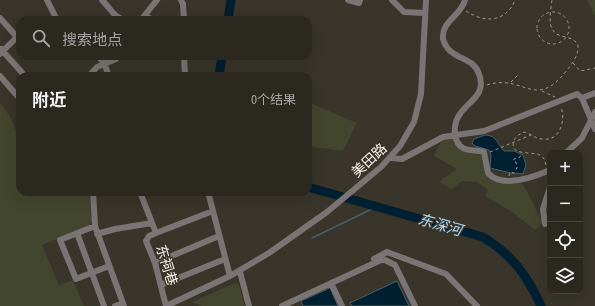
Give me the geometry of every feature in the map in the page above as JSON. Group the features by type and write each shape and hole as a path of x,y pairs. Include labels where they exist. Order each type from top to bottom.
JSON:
{"street":[{"path":"47,0 55,16"},
{"path":"102,0 117,16"},
{"path":"145,16 157,0"},
{"path":"181,0 183,4 184,16"},
{"path":"348,0 359,3 360,0"},
{"path":"392,0 404,12 425,14"},
{"name":"美田路","path":"166,306 240,272 327,212 391,158 408,135 419,108 423,80 426,0"},
{"path":"465,0 462,8 446,25 443,39 447,48 452,54 470,62 476,68 480,76 480,87 476,98 458,115 454,125 455,135 458,142 462,148 485,153 486,168 489,175 498,179 508,180 531,178 547,172"},
{"path":"0,18 16,36"},
{"path":"16,38 1,51 21,72"},
{"path":"101,60 107,72"},
{"path":"94,72 104,63 113,60"},
{"path":"184,60 185,72"},
{"path":"0,76 16,94"},
{"path":"582,98 595,93"},
{"path":"391,158 402,159 439,140 455,135 484,131 577,94 582,98 595,129"},
{"path":"569,150 582,138 590,119 595,112"},
{"path":"93,196 95,226 97,234 123,304 115,306"},
{"name":"东祠巷","path":"142,196 156,233 149,236 146,241 155,263 166,306"},
{"path":"209,196 230,276"},
{"path":"545,224 543,209 547,196"},
{"path":"156,233 213,211"},
{"path":"97,234 115,229 152,223"},
{"path":"95,226 60,240 76,279 109,266"},
{"path":"77,233 104,306"},
{"path":"155,263 219,236"},
{"path":"376,262 374,258 387,252 446,274 477,306"},
{"path":"161,285 226,259"},
{"path":"282,306 295,303 331,283 376,262 385,260 396,265 415,306"},
{"path":"240,272 249,306"},
{"path":"331,283 342,306"}],"path":[{"path":"462,8 478,18 495,19 507,13 515,0"},
{"path":"541,91 556,82 573,62 578,51 578,45 575,41 558,36 554,31 551,23 552,0"},
{"path":"551,12 562,14 566,18 570,28 567,38 559,44 554,45 544,42 540,38 537,28 538,22 541,18 551,12"},
{"path":"573,62 580,71 595,68"},
{"path":"511,82 518,75"},
{"path":"480,87 495,82 511,82 529,90 541,91 556,98 558,101 563,117 559,132 552,138 545,140 526,133 521,133 513,142"},
{"path":"490,152 532,135"},
{"path":"513,142 516,149 522,153 535,153 541,156 547,165"},
{"path":"508,180 510,172 514,173 517,168 514,159 520,157 522,153"}],"green space":[{"path":"587,0 595,0 595,16"},
{"path":"0,103 8,113 16,132 16,196 89,196 92,221 90,225 42,245 59,285 73,280 84,306 0,306"},
{"path":"312,104 357,123 343,151 312,147"},
{"path":"453,137 457,146 483,155 486,174 512,179 523,185 543,222 535,230 511,211 485,196 488,190 477,182 462,181 452,189 439,182 457,169 434,156 440,144"},
{"path":"235,283 239,285 245,306 201,306 192,302"}],"water":[{"path":"489,135 494,138 504,151 514,151 523,155 526,165 523,174 515,174 490,168 491,155 489,150 475,146 472,143 474,139"},
{"path":"397,281 409,306 352,306 350,303"},
{"path":"330,288 338,306 303,306 301,301"}],"waterway":[{"name":"东深河","path":"229,16 231,0"},
{"name":"东深河","path":"220,72 221,60"},
{"name":"东深河","path":"312,188 483,237 502,251 518,267 536,295 541,306"},
{"path":"312,238 376,207"}]}
